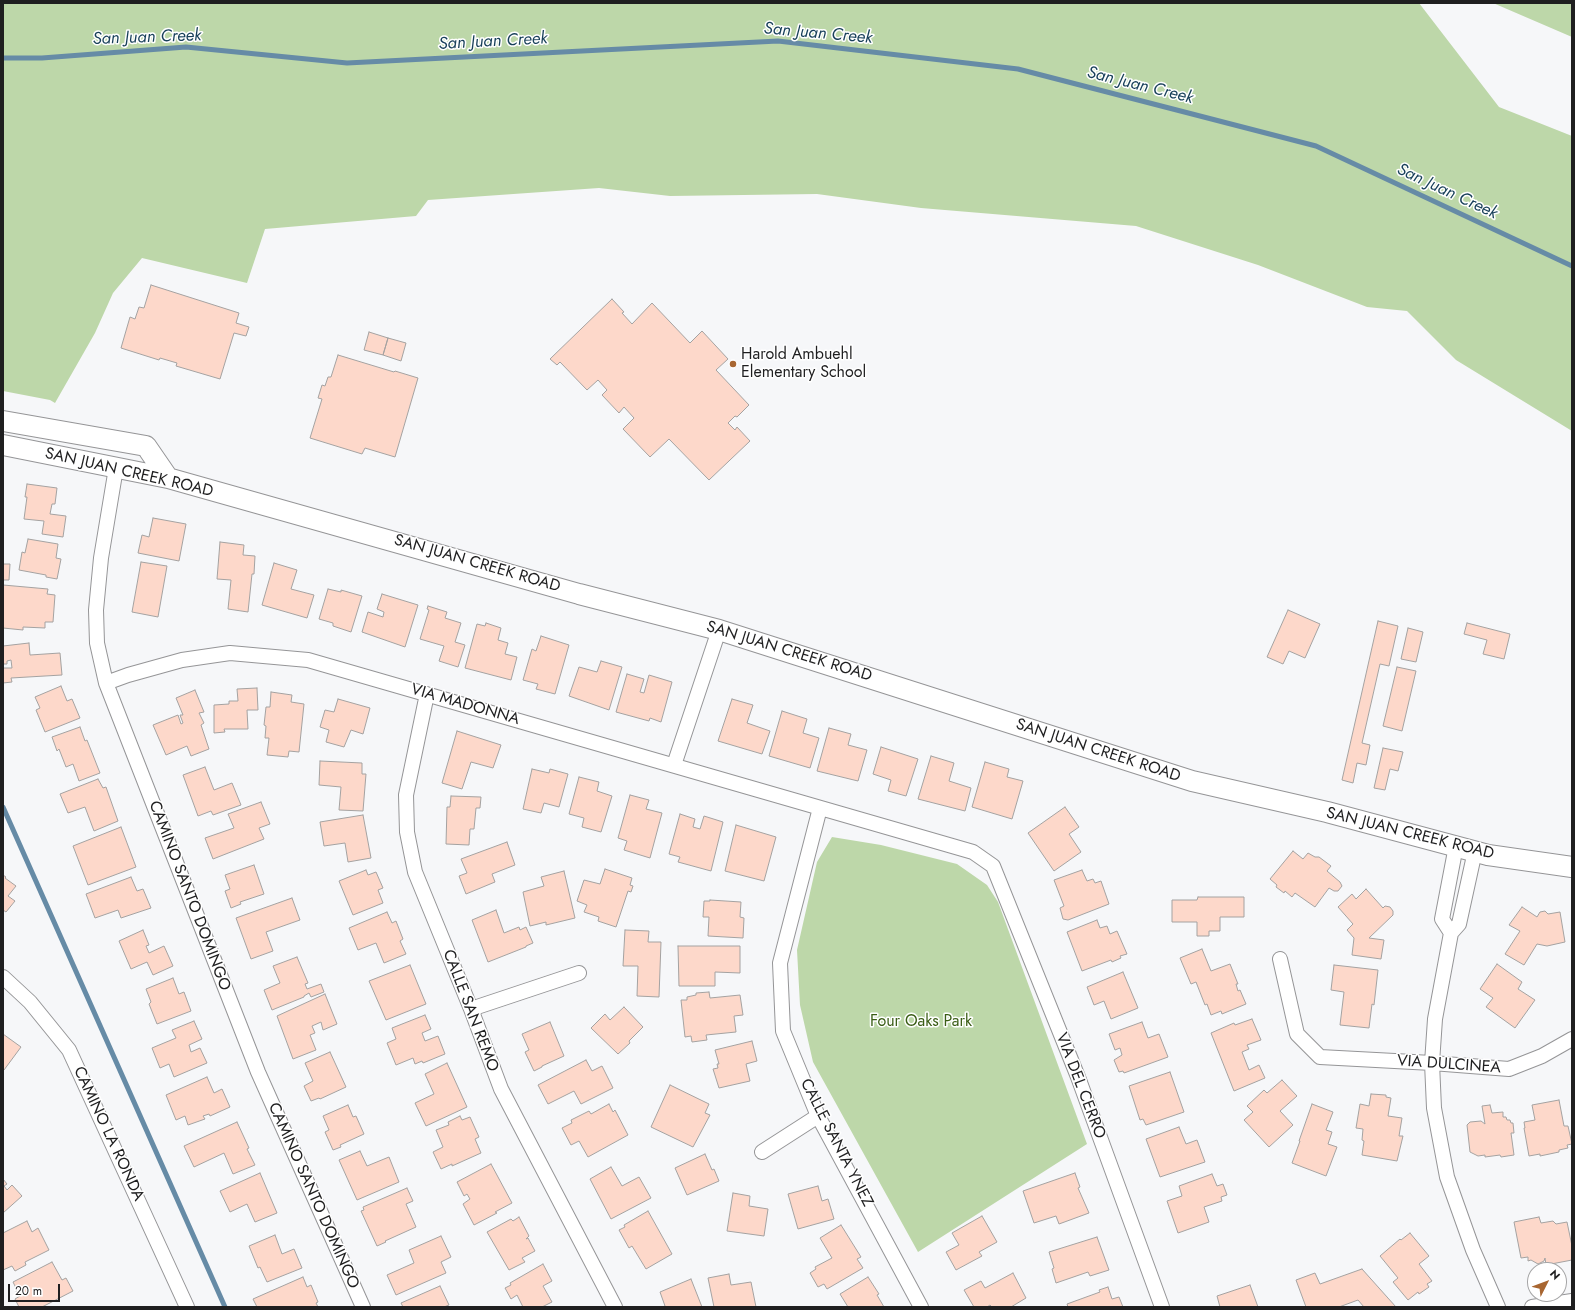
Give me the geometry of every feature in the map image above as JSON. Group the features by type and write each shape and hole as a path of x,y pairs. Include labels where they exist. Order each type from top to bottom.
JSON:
{"street":[{"path":"3,421 146,446 168,478"},
{"name":"SAN JUAN CREEK ROAD","path":"3,445 168,478 580,594 719,630 1192,781 1328,812 1495,856 1572,867"},
{"name":"CAMINO SANTO DOMINGO","path":"116,468 101,558 96,610 97,643 106,683 258,1072 363,1307"},
{"path":"674,765 719,630"},
{"name":"VIA MADONNA","path":"106,683 128,675 182,660 230,653 308,660 973,852 993,866"},
{"name":"CALLE SAN REMO","path":"427,694 406,795 407,832 415,872 471,1009 501,1090 615,1307"},
{"name":"CALLE SANTA YNEZ","path":"820,808 780,963 783,1030 818,1116 921,1307"},
{"path":"1451,933 1442,919 1456,846"},
{"path":"1475,851 1459,924 1451,933 1435,1019 1432,1062 1434,1108 1447,1177 1473,1250 1498,1307"},
{"name":"VIA DEL CERRO","path":"993,866 1078,1077 1162,1307"},
{"name":"VIA DULCINEA","path":"1280,959 1297,1034 1320,1058 1432,1062 1509,1069 1542,1056 1572,1039"},
{"path":"471,1009 580,973"},
{"name":"CAMINO LA RONDA","path":"3,977 30,1002 69,1050 187,1307"},
{"path":"762,1152 818,1116"},
{"path":"1532,1307 1572,1301"}],"green space":[{"path":"3,3 1419,3 1499,107 1572,136 1572,431 1456,360 1407,311 1367,307 1258,265 1136,226 921,208 817,194 670,196 599,188 428,200 416,216 265,229 247,283 142,258 113,293 95,333 55,403 50,400 3,391"},
{"path":"1493,3 1572,3 1572,37"},
{"name":"Four Oaks Park","path":"832,837 881,845 957,864 987,885 998,902 1087,1144 918,1252 813,1062 800,1005 797,950 817,862"}],"building":[{"path":"151,285 239,313 236,323 249,327 246,336 234,333 220,379 176,366 177,363 160,358 159,360 121,348 130,317 135,319 139,307 144,308"},
{"path":"612,299 624,312 622,313 632,324 652,303 690,343 702,331 728,359 716,370 749,405 737,417 735,416 728,423 735,430 737,427 750,441 709,480 669,439 650,457 623,429 634,418 624,407 619,413 602,395 607,390 598,380 587,390 560,362 557,365 550,359"},
{"path":"369,332 388,338 383,355 364,350"},
{"path":"388,338 406,343 401,361 383,355"},
{"path":"338,355 418,378 395,457 365,448 362,454 310,438 322,399 318,398 322,385 325,386 328,377 331,377"},
{"path":"27,484 57,488 55,504 52,504 50,514 66,516 63,537 42,534 44,521 24,519"},
{"path":"153,518 186,524 179,561 138,553 142,535 149,537"},
{"path":"28,539 58,544 56,558 61,559 57,579 46,577 46,575 19,570 22,552 25,553"},
{"path":"220,542 244,545 243,555 255,556 254,574 252,574 248,612 228,609 231,580 217,579"},
{"path":"141,562 167,566 158,617 132,612"},
{"path":"274,563 297,570 291,589 314,595 307,618 262,605"},
{"path":"3,564 10,564 9,580 3,580"},
{"path":"3,585 48,589 47,594 55,595 53,622 45,622 45,628 23,627 23,630 3,628"},
{"path":"328,589 341,592 341,590 362,596 351,632 333,626 333,623 319,619"},
{"path":"382,594 418,605 405,647 362,632 368,612 383,617 384,612 377,609"},
{"path":"428,606 447,612 445,618 461,623 455,642 465,645 458,667 439,661 444,646 420,639 429,610 427,609"},
{"path":"1288,610 1320,624 1305,658 1289,651 1283,664 1267,657"},
{"path":"1378,621 1398,626 1389,666 1380,664 1362,743 1370,745 1366,765 1357,763 1353,783 1342,780"},
{"path":"486,623 501,628 498,640 508,643 505,654 517,657 511,680 465,668 477,624 485,626"},
{"path":"1467,623 1510,634 1504,659 1483,654 1487,640 1464,634"},
{"path":"1408,628 1423,632 1416,662 1401,659"},
{"path":"541,636 569,645 555,694 536,689 538,684 523,680 532,649 536,651"},
{"path":"29,643 30,655 60,653 62,675 11,678 12,682 3,683 3,668 12,668 11,660 7,661 7,664 3,664 3,646"},
{"path":"601,661 622,667 609,710 569,696 579,667 597,672"},
{"path":"1397,667 1416,671 1402,731 1383,726"},
{"path":"627,674 644,679 640,692 644,693 649,675 672,682 661,722 650,718 649,721 616,712"},
{"path":"61,686 67,701 72,699 80,718 45,732 36,710 40,708 35,697"},
{"path":"257,688 258,710 247,710 248,729 224,729 225,732 214,733 214,705 229,704 229,701 238,701 237,689"},
{"path":"195,690 204,712 199,713 204,723 201,725 209,749 191,756 187,746 166,755 153,725 178,715 181,724 183,723 180,715 183,715 176,698"},
{"path":"271,692 292,695 291,702 304,704 299,752 289,751 288,757 267,755 269,738 265,738 266,726 264,725 266,707 270,707"},
{"path":"338,699 370,708 363,734 351,730 344,747 326,742 329,730 320,727 325,710 334,712"},
{"path":"732,699 753,705 747,723 770,731 762,754 718,741"},
{"path":"782,711 807,719 803,733 819,738 810,768 769,756"},
{"path":"80,727 85,741 87,740 100,773 79,781 73,764 66,767 59,749 57,751 52,737"},
{"path":"829,728 851,734 848,745 867,750 858,781 817,771"},
{"path":"457,731 501,745 493,768 471,762 462,789 442,783"},
{"path":"881,747 918,759 906,796 888,791 891,780 873,774"},
{"path":"1383,748 1403,752 1398,771 1390,769 1385,790 1374,788"},
{"path":"931,756 954,763 949,781 971,788 965,811 918,799"},
{"path":"320,761 362,763 362,774 366,774 363,811 339,810 341,787 319,785"},
{"path":"985,762 1009,769 1007,777 1023,781 1012,819 972,807"},
{"path":"205,767 214,790 232,783 241,805 213,815 211,811 198,816 183,775"},
{"path":"532,769 549,773 550,769 568,774 559,807 544,803 541,813 523,809"},
{"path":"579,777 599,782 597,791 612,796 601,832 582,827 584,818 569,814"},
{"path":"98,779 103,788 106,787 118,821 94,831 85,807 68,813 60,794"},
{"path":"630,795 649,800 646,809 662,813 650,858 624,850 627,841 618,838"},
{"path":"451,796 481,797 480,808 476,808 474,829 470,829 469,845 446,844 447,807 450,807"},
{"path":"261,802 270,824 259,828 264,839 213,859 205,838 234,828 228,814"},
{"path":"1065,807 1079,827 1069,834 1081,852 1054,871 1028,833"},
{"path":"680,814 695,819 693,827 700,829 704,816 723,822 711,871 678,862 680,857 669,854"},
{"path":"363,815 371,858 348,862 345,843 324,846 320,822"},
{"path":"736,825 776,837 764,881 725,871"},
{"path":"121,827 136,867 88,885 73,846"},
{"path":"507,842 515,865 492,874 495,882 466,894 459,876 467,873 461,859"},
{"path":"1293,851 1303,859 1308,853 1315,857 1319,857 1331,866 1327,871 1340,882 1342,886 1338,891 1334,891 1329,888 1315,907 1295,893 1292,897 1285,891 1284,893 1276,887 1277,885 1270,879"},
{"path":"254,865 264,894 240,902 241,904 231,908 225,891 230,889 225,875"},
{"path":"605,869 632,878 630,885 633,886 631,892 628,891 616,927 598,921 599,917 584,912 587,905 577,901 584,880 600,884"},
{"path":"366,870 368,875 376,872 383,888 378,890 383,903 353,915 339,881"},
{"path":"1082,870 1087,881 1093,879 1095,883 1101,881 1109,904 1068,920 1063,919 1060,908 1064,906 1054,880"},
{"path":"564,871 575,918 546,925 546,922 530,926 523,892 544,886 541,877"},
{"path":"3,875 16,886 8,896 15,901 6,912 3,910"},
{"path":"131,877 137,891 143,889 151,908 121,918 118,910 95,918 86,894"},
{"path":"1366,889 1383,908 1385,906 1390,907 1393,911 1393,915 1369,938 1384,940 1381,959 1352,955 1354,938 1347,930 1353,924 1338,907 1352,894 1356,899"},
{"path":"1198,897 1244,897 1244,917 1220,917 1220,931 1209,931 1209,936 1197,936 1197,922 1172,922 1172,900 1197,900"},
{"path":"292,898 300,920 266,932 273,951 251,959 236,918"},
{"path":"704,901 741,902 740,917 744,918 743,938 708,936 709,917 703,917"},
{"path":"1522,907 1537,917 1540,912 1545,911 1548,914 1560,912 1565,942 1547,946 1537,944 1524,965 1505,954 1520,931 1509,925"},
{"path":"496,910 504,933 519,927 520,930 526,927 533,943 488,962 472,920"},
{"path":"387,912 392,923 396,921 403,939 400,941 406,954 384,963 376,943 358,950 349,928"},
{"path":"1097,920 1100,928 1107,926 1110,934 1117,931 1127,954 1120,956 1121,958 1112,962 1111,960 1082,971 1067,932"},
{"path":"143,930 149,945 146,946 149,953 164,946 173,966 153,975 147,962 131,969 119,941"},
{"path":"625,930 649,931 648,942 661,942 659,997 637,996 638,966 623,966"},
{"path":"678,946 740,946 740,973 715,972 715,986 679,986"},
{"path":"1202,949 1211,971 1230,964 1238,984 1236,984 1238,991 1240,990 1246,1004 1222,1014 1221,1011 1211,1015 1207,1004 1205,1005 1196,982 1191,984 1180,958"},
{"path":"297,957 308,983 305,984 307,989 321,984 324,992 311,997 309,993 304,997 272,1010 264,990 280,983 273,966"},
{"path":"1497,964 1522,982 1518,989 1535,1000 1515,1028 1486,1007 1493,998 1480,989"},
{"path":"410,965 426,1004 386,1020 369,981"},
{"path":"1334,965 1378,970 1374,1005 1372,1004 1369,1028 1340,1025 1344,992 1331,990"},
{"path":"1123,972 1138,1008 1111,1019 1104,1001 1094,1005 1087,987"},
{"path":"173,978 179,994 184,992 191,1011 157,1024 149,1004 151,1002 146,989"},
{"path":"709,992 710,998 740,995 743,1015 734,1016 736,1032 706,1035 707,1040 692,1042 691,1036 685,1037 681,1000 687,1000 687,997 696,995 696,993"},
{"path":"325,994 337,1024 323,1030 321,1022 312,1026 315,1033 310,1035 316,1050 293,1059 277,1016"},
{"path":"624,1007 643,1027 629,1041 630,1043 618,1054 591,1028 605,1014 610,1020"},
{"path":"425,1015 431,1029 422,1033 425,1041 438,1036 445,1054 423,1063 422,1061 415,1064 413,1058 396,1065 387,1043 396,1039 392,1028"},
{"path":"1252,1019 1261,1040 1247,1045 1249,1049 1242,1052 1249,1070 1259,1065 1265,1078 1234,1091 1211,1033 1234,1023 1235,1025"},
{"path":"194,1021 202,1039 189,1045 191,1052 200,1048 207,1063 174,1077 169,1064 160,1068 152,1048 176,1038 172,1030"},
{"path":"550,1022 564,1056 534,1071 525,1052 529,1050 522,1034"},
{"path":"1142,1022 1148,1038 1159,1034 1168,1057 1124,1073 1123,1071 1119,1072 1114,1060 1122,1055 1120,1048 1115,1050 1109,1034"},
{"path":"3,1034 21,1047 4,1070 3,1069"},
{"path":"752,1041 757,1061 746,1064 750,1081 719,1088 713,1069 718,1068 717,1064 719,1064 715,1050"},
{"path":"330,1052 346,1087 320,1099 311,1101 304,1086 313,1081 305,1063"},
{"path":"586,1060 592,1071 602,1066 613,1088 581,1104 574,1091 548,1104 538,1085"},
{"path":"447,1063 467,1107 426,1126 415,1103 434,1094 425,1074"},
{"path":"1170,1072 1184,1112 1146,1125 1143,1119 1140,1120 1129,1086"},
{"path":"207,1077 214,1093 222,1089 230,1107 210,1116 209,1114 203,1116 205,1119 188,1125 185,1116 176,1120 166,1095"},
{"path":"1282,1080 1297,1096 1280,1111 1293,1125 1269,1147 1244,1120 1253,1112 1247,1106 1264,1090 1267,1093"},
{"path":"670,1085 709,1104 705,1113 710,1115 693,1147 651,1127"},
{"path":"1371,1094 1386,1095 1386,1097 1391,1098 1388,1116 1402,1118 1399,1136 1403,1136 1397,1161 1362,1155 1364,1141 1362,1140 1363,1129 1356,1128 1360,1104 1369,1106"},
{"path":"1559,1100 1564,1126 1568,1126 1572,1144 1567,1145 1568,1148 1559,1150 1559,1152 1540,1156 1540,1154 1529,1156 1524,1122 1535,1120 1532,1105"},
{"path":"609,1104 613,1112 615,1110 628,1135 588,1157 579,1141 571,1145 562,1128 572,1123 571,1120 589,1111 591,1114"},
{"path":"1312,1104 1333,1112 1326,1130 1332,1132 1328,1144 1337,1147 1326,1176 1292,1163"},
{"path":"348,1105 353,1117 356,1116 364,1134 340,1145 341,1147 333,1150 325,1132 329,1130 323,1116"},
{"path":"1490,1105 1492,1113 1503,1112 1503,1117 1506,1117 1507,1120 1510,1120 1511,1123 1513,1123 1514,1133 1511,1133 1514,1155 1485,1157 1485,1155 1478,1156 1470,1152 1467,1125 1470,1122 1481,1121 1485,1124 1482,1106"},
{"path":"460,1116 462,1120 470,1117 479,1137 475,1139 481,1153 452,1166 452,1164 441,1169 433,1152 443,1147 436,1130 449,1125 448,1122"},
{"path":"237,1122 249,1148 247,1149 255,1165 233,1174 224,1153 194,1167 184,1146"},
{"path":"1179,1127 1186,1144 1197,1140 1205,1162 1160,1177 1146,1139"},
{"path":"360,1151 367,1166 389,1157 399,1182 357,1200 339,1160"},
{"path":"705,1154 719,1181 687,1195 675,1168"},
{"path":"491,1164 512,1203 474,1225 463,1204 470,1199 467,1194 464,1196 457,1182"},
{"path":"611,1167 622,1186 639,1177 651,1198 611,1219 590,1179"},
{"path":"260,1173 277,1213 255,1222 247,1204 230,1212 220,1191"},
{"path":"1075,1173 1080,1187 1078,1188 1089,1213 1059,1224 1056,1216 1034,1223 1023,1191"},
{"path":"1212,1174 1217,1186 1223,1184 1227,1195 1221,1197 1222,1201 1204,1207 1209,1222 1178,1233 1167,1201 1182,1196 1179,1186"},
{"path":"3,1179 7,1184 4,1186 7,1190 12,1185 22,1196 3,1213"},
{"path":"818,1186 822,1201 828,1199 834,1219 798,1229 788,1194"},
{"path":"407,1188 413,1201 406,1204 416,1227 377,1246 361,1211 364,1210 363,1207"},
{"path":"733,1193 750,1196 749,1206 768,1209 764,1236 727,1231"},
{"path":"648,1211 672,1254 646,1269 632,1246 629,1248 619,1230 625,1227 624,1225"},
{"path":"982,1216 997,1242 979,1252 982,1256 956,1270 946,1252 959,1245 952,1233"},
{"path":"519,1217 529,1236 526,1239 528,1238 535,1251 522,1258 525,1262 509,1270 487,1232 511,1219 513,1221"},
{"path":"1539,1217 1541,1223 1553,1221 1556,1224 1567,1222 1572,1246 1572,1260 1562,1262 1546,1262 1545,1258 1542,1262 1534,1262 1531,1260 1528,1261 1528,1257 1521,1258 1514,1222"},
{"path":"27,1221 32,1232 38,1228 49,1250 25,1262 26,1265 15,1271 12,1266 3,1270 3,1233"},
{"path":"841,1225 861,1257 857,1259 863,1268 827,1289 824,1284 818,1287 810,1273 816,1269 815,1267 832,1258 820,1238"},
{"path":"1410,1233 1429,1256 1419,1264 1432,1281 1427,1284 1429,1287 1419,1294 1418,1292 1408,1300 1393,1282 1398,1278 1380,1256 1400,1239 1401,1240"},
{"path":"275,1235 282,1254 294,1249 302,1268 267,1282 260,1267 258,1268 249,1246"},
{"path":"441,1236 451,1257 441,1262 446,1273 396,1295 387,1275 414,1263 409,1250"},
{"path":"1097,1237 1109,1270 1090,1276 1088,1272 1056,1283 1052,1269 1054,1268 1049,1252"},
{"path":"52,1262 62,1280 66,1278 73,1291 42,1307 19,1307 15,1299 20,1296 16,1291 17,1290 13,1282"},
{"path":"543,1264 552,1281 543,1286 552,1302 542,1307 523,1307 517,1295 511,1299 505,1288 511,1285 510,1283"},
{"path":"1362,1269 1396,1307 1364,1307 1358,1300 1339,1307 1306,1307 1296,1280 1315,1273 1320,1284"},
{"path":"1013,1273 1026,1298 1011,1307 992,1307 990,1305 987,1307 974,1307 964,1290 981,1281 985,1288"},
{"path":"729,1274 731,1285 751,1282 756,1307 714,1307 708,1278"},
{"path":"303,1277 307,1287 311,1285 318,1302 316,1303 318,1307 257,1307 253,1299"},
{"path":"868,1277 879,1294 877,1295 884,1307 848,1307 840,1294"},
{"path":"691,1279 702,1307 662,1307 665,1306 660,1292"},
{"path":"1250,1285 1258,1307 1220,1307 1217,1296"},
{"path":"440,1286 449,1305 444,1307 403,1307 401,1303"},
{"path":"1108,1287 1112,1299 1119,1297 1123,1307 1068,1307 1067,1304 1100,1292 1099,1290"}],"waterway":[{"name":"San Juan Creek","path":"3,58 42,58 186,47 347,63 778,41 1018,69 1316,146 1572,266"},
{"path":"3,807 225,1307"}],"place":[{"name":"Harold Ambuehl Elementary School","path":"733,364"}]}
